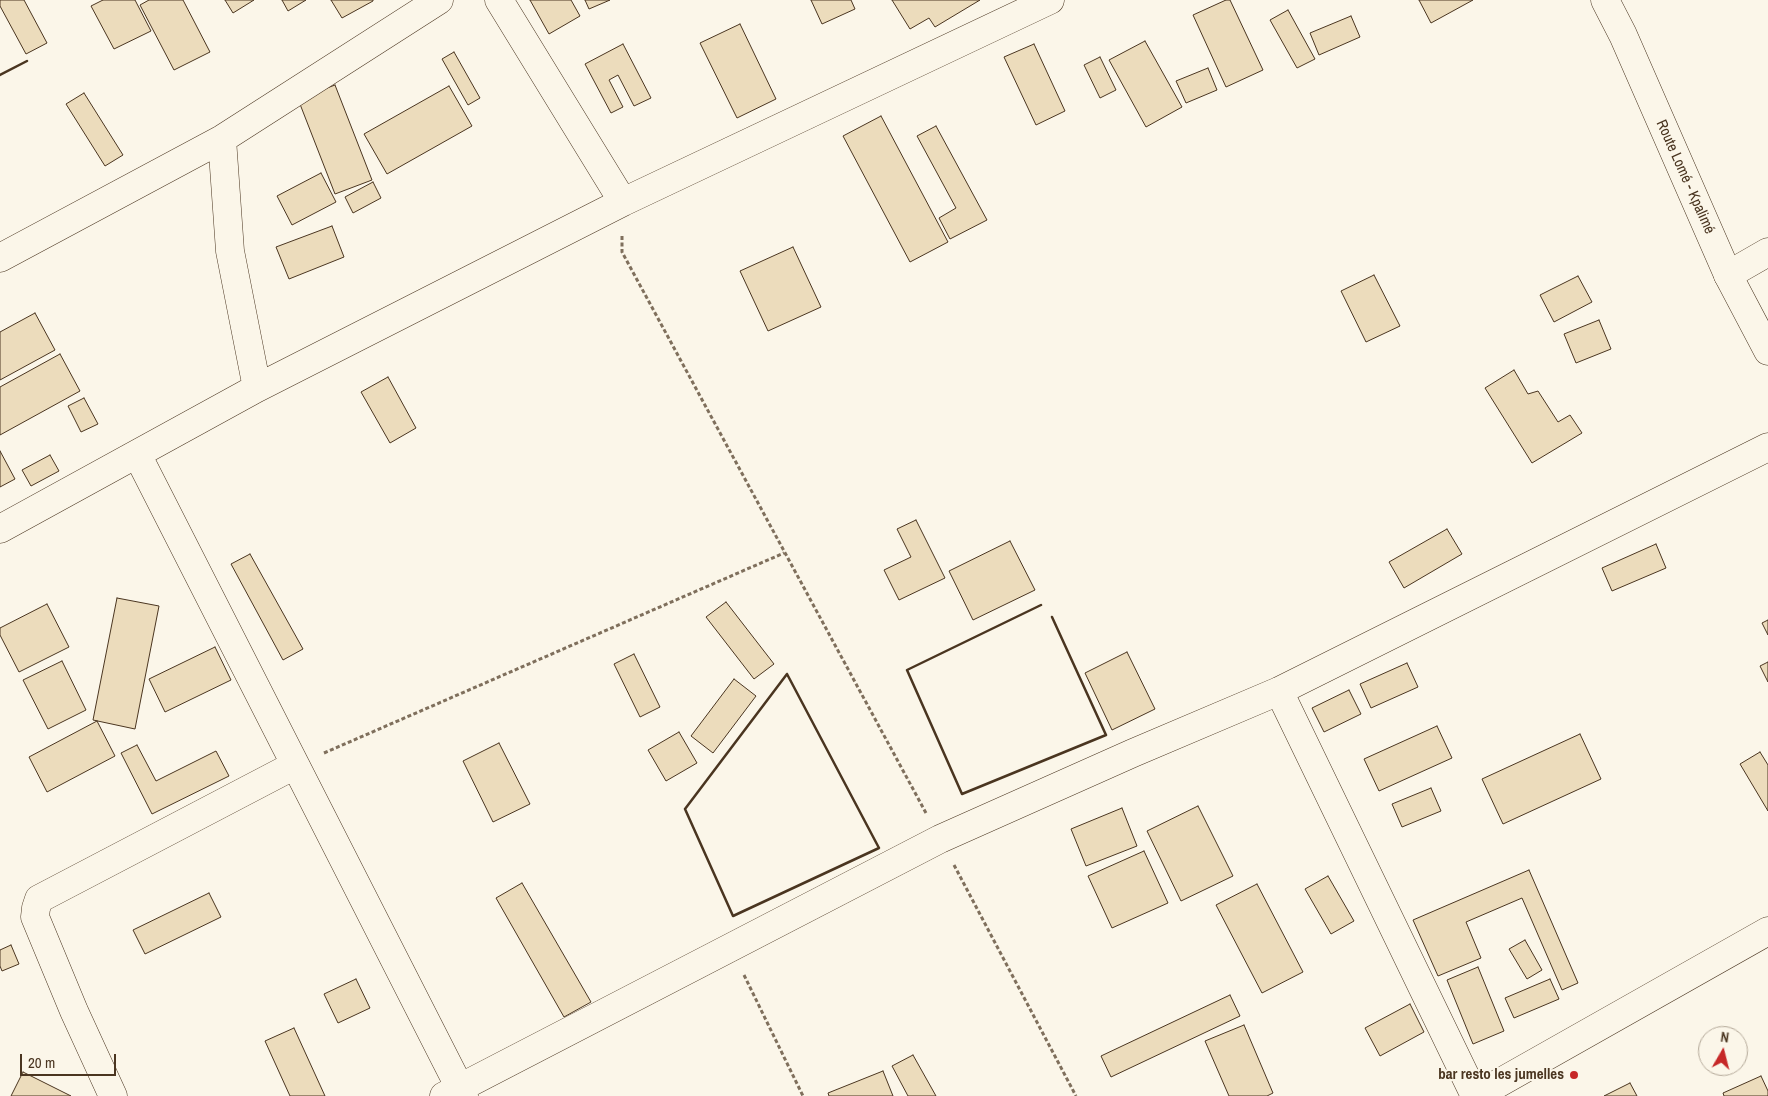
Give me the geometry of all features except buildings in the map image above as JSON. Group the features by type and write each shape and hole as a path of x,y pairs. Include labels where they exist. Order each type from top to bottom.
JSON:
{"street":[{"path":"0,258 222,139 439,0"},
{"path":"499,0 623,202"},
{"path":"0,529 258,388 623,202 1050,0"},
{"name":"Route Lomé - Kpalimé","path":"1606,0 1728,275 1768,351"},
{"path":"222,139 230,251 258,388"},
{"path":"1728,275 1768,252"},
{"path":"137,454 295,766 456,1093 940,839 1133,753 1279,691 1768,446"},
{"path":"1279,691 1476,1096 1768,931"},
{"path":"113,1096 74,1011 35,917 39,899 295,766"}],"path":[{"path":"623,202 622,252 940,839 1076,1096"},
{"path":"295,766 784,553"},
{"path":"731,947 803,1096"}],"wall":[{"path":"0,75 27,61"},
{"path":"1041,605 907,670 962,794 1106,735 1052,617"},
{"path":"787,674 879,848 733,916 685,809 787,674"}],"place":[{"name":"bar resto les jumelles","path":"1574,1075"}]}
